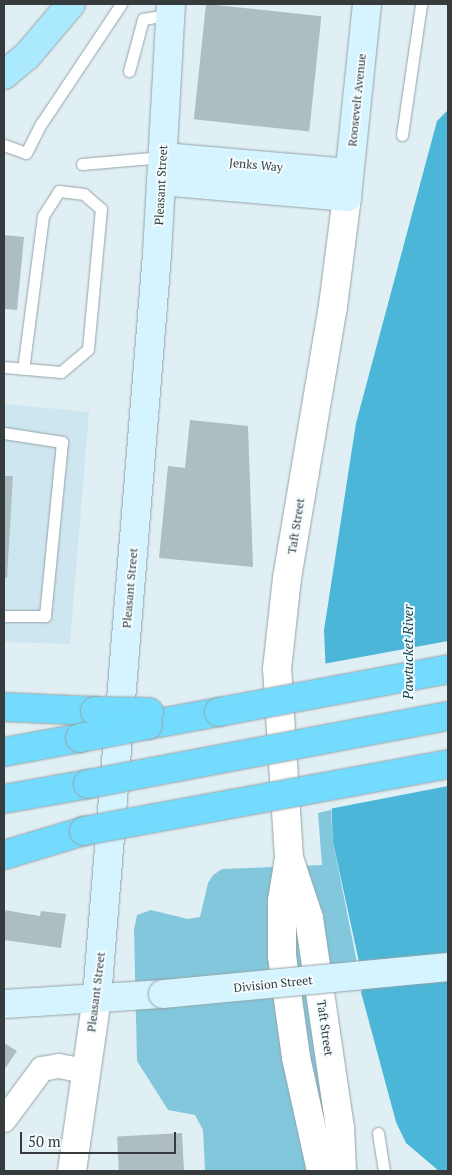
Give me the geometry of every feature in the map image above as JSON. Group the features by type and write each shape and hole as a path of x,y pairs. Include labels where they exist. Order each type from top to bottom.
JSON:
{"highway":[{"path":"4,752 80,738 148,718 219,712 448,669"},
{"path":"4,707 95,711 148,718"},
{"path":"4,799 448,716"},
{"path":"4,844 448,764"},
{"path":"4,855 84,831"}],"main road":[{"path":"4,75 26,56 71,4"},
{"name":"Roosevelt Avenue","path":"348,185 367,4"},
{"name":"Pleasant Street","path":"97,997 162,169 170,9"},
{"name":"Jenks Way","path":"162,169 348,185"},
{"name":"Division Street","path":"4,1004 163,994 448,967"}],"street":[{"name":"Taft Street","path":"321,1171 296,1057 282,956 282,901 289,858 278,698 280,640 339,267 348,185"},
{"name":"Taft Street","path":"289,858 304,897 314,953 340,1127 342,1171"},
{"path":"282,956 314,953"},
{"name":"Pleasant Street","path":"72,1171 97,997"},
{"path":"4,1120 42,1069 59,1066 85,1071"}],"lane":[{"path":"4,145 26,153 41,124 121,4"},
{"path":"402,135 422,4"},
{"path":"129,71 143,19 170,9"},
{"path":"82,164 162,169"},
{"path":"4,367 23,369 61,372 88,349 100,209 84,194 59,192 43,216 23,369"},
{"path":"4,433 62,442 45,616 4,616"},
{"path":"378,1133 384,1171"}],"shaded area":[{"path":"4,404 89,412 70,644 4,642"},
{"path":"331,810 333,842 358,968 329,985 328,1171 205,1171 203,1130 195,1115 168,1110 137,1061 134,930 137,915 151,910 188,919 200,917 208,883 213,875 222,869 322,865 318,813"}],"water":[{"name":"Pawtucket River","path":"448,110 448,1171 439,1171 406,1143 396,1122 361,992 364,985 333,842 324,630 356,423 437,121"}],"pier":[{"path":"448,641 448,786 329,809 323,664"}],"building":[{"path":"206,4 321,16 309,131 194,119"},
{"path":"4,235 24,237 17,310 4,309"},
{"path":"190,420 248,426 253,567 159,558 168,466 185,468"},
{"path":"4,476 13,476 7,578 4,577"},
{"path":"4,910 40,916 41,911 66,914 61,948 4,940"},
{"path":"4,1043 17,1051 4,1070"},
{"path":"182,1133 184,1171 119,1171 117,1136"}]}
